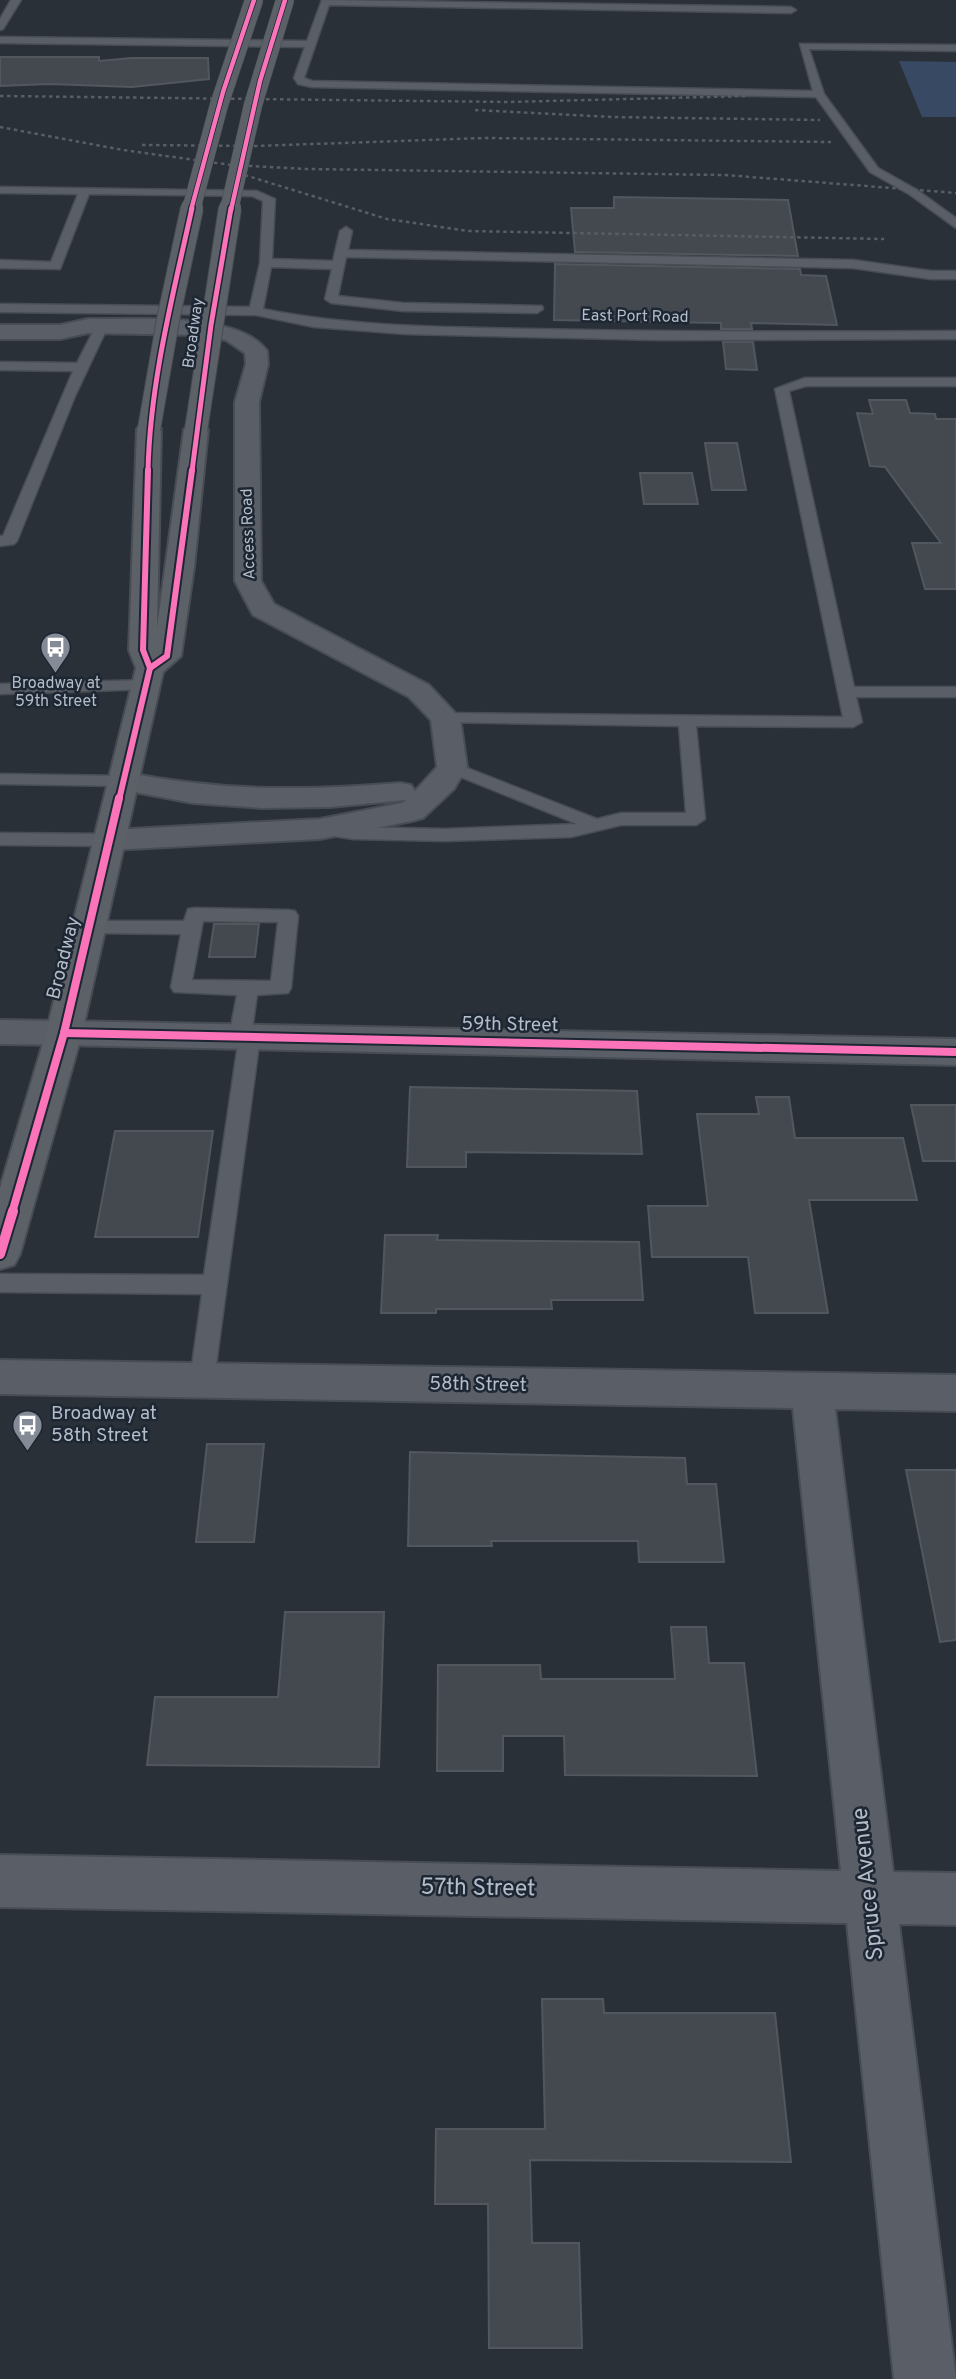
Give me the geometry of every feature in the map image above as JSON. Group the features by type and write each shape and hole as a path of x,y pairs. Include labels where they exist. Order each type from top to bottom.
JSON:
{"main road":[{"name":"Broadway","path":"0,1254 64,1033 148,676 142,650 149,429 185,232 223,92 254,0"},
{"name":"Broadway","path":"148,676 167,656 181,567 214,290 234,180 256,93 285,0"}],"street":[{"path":"0,320 66,321 95,326 197,328 233,334"},
{"path":"0,332 60,332 95,326"},
{"name":"Access Road","path":"233,334 256,351 257,364 247,402 248,581 263,609 419,691 445,718"},
{"path":"111,840 320,829 412,811 448,775 445,718"},
{"path":"124,781 172,793 273,799 400,792 448,775"},
{"name":"59th Street","path":"0,1032 956,1052"},
{"name":"58th Street","path":"0,1377 956,1392"},
{"name":"Spruce Avenue","path":"812,1390 925,2379"},
{"name":"57th Street","path":"0,1881 956,1899"}],"lane":[{"path":"0,5 3,0"},
{"path":"0,27 16,0"},
{"path":"795,22 790,5 325,2 299,78 302,82 312,84 818,90"},
{"path":"799,34 818,90 874,170 913,192 956,224"},
{"path":"0,40 311,44"},
{"path":"803,46 956,48"},
{"path":"0,190 253,194 269,199 266,263 256,311 233,334"},
{"path":"0,264 56,265 85,191"},
{"path":"346,231 331,299 402,307 537,309"},
{"path":"266,263 340,259 853,264 931,275 956,275"},
{"name":"East Port Road","path":"0,308 256,311 314,323 406,330 620,335 956,335"},
{"path":"0,541 9,541 82,367 95,326"},
{"path":"0,366 82,367"},
{"path":"445,718 853,722 782,389 805,382 956,382"},
{"path":"0,690 148,676"},
{"path":"847,692 956,692"},
{"path":"320,829 353,833 445,835 571,831 621,819 696,819 687,721"},
{"path":"448,775 596,825"},
{"path":"0,779 124,781"},
{"path":"0,839 111,840"},
{"path":"195,915 288,916 281,988 181,987 192,928 195,915"},
{"path":"90,927 192,928"},
{"path":"202,1380 248,987"},
{"path":"0,1283 215,1285"}],"water":[{"path":"899,61 956,62 956,117 922,117"}],"building":[{"path":"0,57 99,57 99,61 131,58 208,58 209,79 132,87 50,84 0,86"},
{"path":"614,197 788,200 798,256 575,252 571,208 614,208"},
{"path":"555,264 800,269 801,275 826,276 837,325 751,323 752,329 721,329 721,323 554,320"},
{"path":"723,342 753,342 757,370 726,369"},
{"path":"869,400 906,400 910,413 935,414 936,419 956,419 956,589 925,589 912,543 941,543 885,467 870,466 857,413 873,414"},
{"path":"705,443 737,443 746,490 712,490"},
{"path":"640,473 692,473 698,504 644,504"},
{"path":"214,924 259,924 255,957 209,957"},
{"path":"410,1087 637,1091 642,1154 466,1152 466,1167 407,1167"},
{"path":"756,1097 789,1097 795,1138 903,1138 917,1200 809,1200 828,1313 755,1313 748,1257 652,1257 648,1206 708,1206 697,1114 759,1114"},
{"path":"911,1105 956,1105 956,1161 923,1161"},
{"path":"115,1131 213,1131 198,1237 95,1237"},
{"path":"385,1235 438,1235 437,1240 639,1242 643,1300 551,1300 552,1309 436,1309 436,1313 381,1313"},
{"path":"207,1444 264,1444 254,1542 196,1542"},
{"path":"410,1452 685,1458 687,1484 716,1484 724,1562 639,1562 638,1541 491,1541 492,1546 408,1546"},
{"path":"906,1470 956,1470 956,1640 940,1642"},
{"path":"285,1612 384,1612 379,1767 147,1765 155,1697 278,1697"},
{"path":"671,1627 706,1627 709,1663 744,1663 757,1776 565,1775 564,1736 503,1736 503,1771 437,1771 438,1665 540,1665 541,1679 675,1679"},
{"path":"542,1999 603,1999 604,2013 775,2013 791,2162 530,2160 532,2243 579,2243 582,2348 489,2348 488,2204 435,2204 436,2129 545,2129"}],"railway":[{"path":"0,96 508,102 747,96"},
{"path":"475,110 612,117 820,120"},
{"path":"0,127 123,150 231,165 307,169 725,175 956,193"},
{"path":"142,145 256,146 485,138 831,142"},
{"path":"238,173 387,219 468,231 884,239"}],"cycle path":[{"path":"0,1254 64,1033 150,668 143,650 149,429 160,357 198,179 223,92 254,0"},
{"path":"150,668 167,656 224,243 260,81 285,0"},
{"path":"64,1033 956,1052"}],"place":[{"name":"Broadway at 59th Street","path":"56,674"},
{"name":"Broadway at 58th Street","path":"28,1452"}]}
